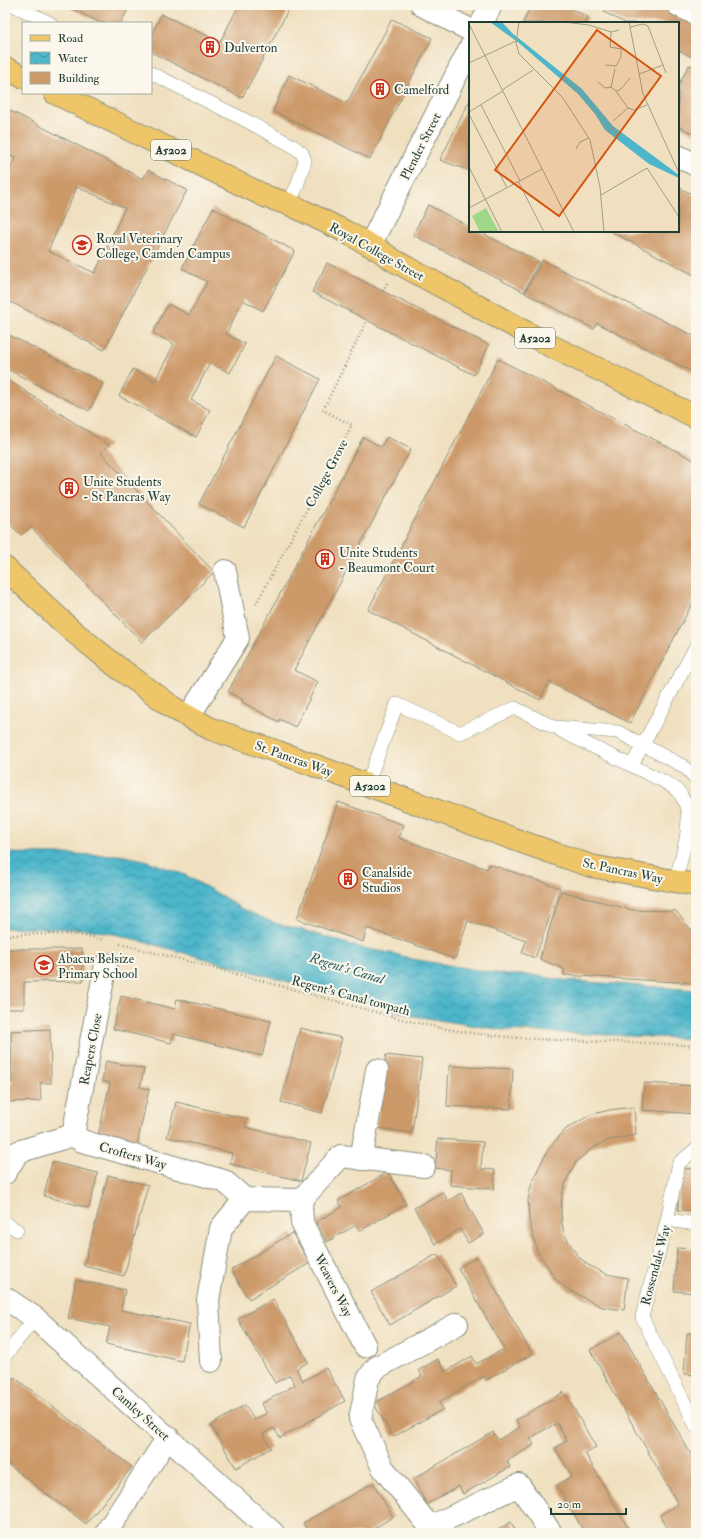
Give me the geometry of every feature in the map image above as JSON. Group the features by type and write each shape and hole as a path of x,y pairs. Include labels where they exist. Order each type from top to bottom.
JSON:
{"main road":[{"path":"5,68 22,76"},
{"name":"Royal College Street","path":"57,94 267,197 289,204 370,245 393,260 549,345 696,417"},
{"name":"St. Pancras Way","path":"5,568 64,623 116,666 175,709 211,729 591,866 696,885"}],"street":[{"path":"422,5 469,44"},
{"path":"482,22 491,5"},
{"path":"678,5 696,14"},
{"name":"Plender Street","path":"370,245 469,47"},
{"path":"679,156 696,165"},
{"path":"189,716 238,638 225,571"},
{"name":"Reapers Close","path":"73,1135 106,964"},
{"path":"361,1158 377,1070"},
{"path":"5,1173 12,1149 73,1135"},
{"name":"Crofters Way","path":"73,1135 82,1141 224,1181 245,1199"},
{"path":"211,1361 208,1300 221,1228 245,1199 301,1200 341,1156 424,1166"},
{"name":"Weavers Way","path":"301,1200 302,1222 371,1357"},
{"name":"Camley Street","path":"5,1298 35,1318 273,1533"},
{"path":"457,1324 371,1357 360,1419 383,1468 430,1527 519,1485 551,1533"},
{"path":"106,1533 168,1437"}],"lane":[{"path":"13,5 48,22"},
{"path":"152,74 243,119 294,146 302,152 305,161 289,204"},
{"path":"632,765 696,646"},
{"path":"367,785 397,704 460,733 515,708 632,765 676,789 683,797 687,807 688,825 675,881"},
{"path":"554,728 618,732 683,766 696,780"},
{"name":"Rossendale Way","path":"696,1149 679,1163 667,1220 642,1317 696,1426"},
{"path":"667,1220 696,1224"},
{"path":"5,1223 17,1230"},
{"path":"5,1356 35,1318"}],"path":[{"path":"383,292 388,282"},
{"name":"College Grove","path":"238,638 352,425 323,410 368,320"},
{"path":"5,935 60,934 88,936 111,941"},
{"name":"Regent's Canal towpath","path":"118,943 420,1024 473,1033 528,1038 666,1043 696,1046"}],"water":[{"name":"Regent's Canal","path":"5,853 119,855 145,860 185,875 242,909 277,924 296,928 362,948 396,954 412,959 507,975 532,975 562,980 696,990 696,1039 503,1030 413,1016 119,935 87,929 5,928"}],"building":[{"path":"64,5 130,5 122,22 99,22"},
{"name":"Dulverton","path":"239,5 291,5 242,98 152,53 152,36 161,14 220,42"},
{"path":"531,5 568,5 567,7 588,17 586,22 523,22"},
{"path":"603,5 656,5 696,25 696,59 679,50 679,22 623,22 604,12 607,7"},
{"name":"Camelford","path":"392,19 432,38 370,159 273,111 289,75 347,103"},
{"path":"689,65 696,68 696,135 679,126 679,84"},
{"path":"469,102 469,171 440,160"},
{"name":"Royal Veterinary College, Camden Campus","path":"5,108 143,179 148,170 187,190 104,350 5,299 5,178 15,158 5,153","holes":["77,187 125,208 95,273 48,251"]},
{"path":"679,188 696,196 696,276 612,232 679,232"},
{"path":"428,205 469,226 469,232 480,232 539,262 524,292 413,235"},
{"path":"213,208 295,251 263,311 243,300 226,334 245,344 230,373 210,363 191,400 210,410 196,437 119,396 133,369 155,381 174,344 153,333 168,304 189,315 207,282 182,268"},
{"path":"542,260 696,337 696,374 597,323 594,329 525,293"},
{"path":"327,263 489,345 474,375 312,292"},
{"path":"5,333 103,383 89,411 5,368"},
{"path":"276,356 320,379 244,527 199,504"},
{"path":"498,359 696,461 696,596 630,723 549,682 540,700 368,610"},
{"name":"Unite Students - St Pancras Way","path":"5,378 109,445 101,453 214,572 142,642 31,527 21,535 5,519"},
{"name":"Unite Students - Beaumont Court","path":"363,437 381,447 387,437 411,449 294,670 318,682 295,727 279,719 279,722 242,702 243,700 228,692"},
{"path":"338,802 404,825 399,838 487,869 489,864 560,888 535,958 522,953 526,941 468,921 455,959 367,928 363,942 297,919"},
{"path":"561,891 632,910 676,911 696,936 696,980 692,983 564,975 564,969 540,959"},
{"name":"Abacus Belsize Primary School","path":"5,949 82,949 83,981 24,982 24,1009 5,1009"},
{"path":"121,996 175,1009 177,999 271,1021 262,1056 174,1034 171,1043 113,1029"},
{"path":"300,1028 342,1038 322,1113 281,1102"},
{"path":"50,1029 51,1083 40,1083 41,1101 5,1102 5,1083 12,1083 11,1031"},
{"path":"386,1055 422,1059 412,1133 376,1128"},
{"path":"106,1061 144,1069 140,1087 149,1089 137,1145 98,1136 110,1083 102,1081"},
{"path":"449,1066 513,1069 511,1109 447,1106"},
{"path":"644,1083 696,1086 696,1114 642,1110"},
{"path":"176,1102 247,1119 245,1127 311,1143 301,1181 230,1164 232,1153 167,1137"},
{"path":"634,1107 636,1135 609,1140 591,1149 576,1162 567,1179 562,1194 561,1211 565,1236 577,1255 588,1265 606,1274 628,1278 624,1310 602,1307 567,1289 555,1278 537,1251 529,1221 528,1200 532,1182 549,1148 566,1129 590,1115 609,1110"},
{"path":"438,1139 483,1142 481,1169 495,1170 494,1189 450,1185 451,1170 435,1168"},
{"path":"52,1162 98,1173 89,1208 44,1196"},
{"path":"680,1168 696,1169 696,1211 678,1210"},
{"path":"388,1172 406,1204 360,1231 356,1225 327,1242 316,1222 342,1207 338,1201"},
{"path":"108,1175 148,1185 124,1276 84,1266"},
{"path":"443,1192 448,1201 461,1193 484,1234 468,1243 460,1229 435,1244 414,1208"},
{"path":"292,1233 310,1263 249,1299 231,1270"},
{"path":"677,1248 696,1249 696,1293 674,1291"},
{"path":"437,1254 456,1286 390,1325 371,1292"},
{"path":"477,1257 532,1354 486,1380 484,1376 439,1402 443,1409 393,1437 374,1404 422,1376 419,1370 438,1359 445,1372 472,1356 476,1364 504,1349 458,1268"},
{"path":"76,1280 125,1290 121,1310 190,1324 182,1361 106,1344 110,1327 68,1318"},
{"path":"273,1299 308,1362 296,1369 303,1381 326,1368 345,1401 280,1438 274,1428 263,1434 271,1448 236,1468 211,1425 245,1405 254,1420 267,1413 261,1404 295,1385 290,1375 275,1383 238,1319"},
{"path":"621,1332 696,1463 696,1533 670,1533 660,1515 678,1504 590,1350"},
{"path":"687,1333 696,1333 696,1375 684,1374"},
{"path":"14,1377 132,1467 86,1524 5,1462 5,1389"},
{"path":"564,1392 596,1447 585,1453 631,1533 585,1533 557,1485 572,1476 555,1448 567,1441 557,1423 530,1438 534,1445 507,1461 510,1467 463,1494 459,1486 427,1504 413,1479 493,1432 498,1440 520,1427 516,1420"},
{"path":"373,1483 393,1517 366,1533 309,1533 303,1523"},
{"path":"511,1522 517,1533 493,1533"}],"place":[{"name":"Dulverton","path":"210,47"},
{"name":"Camelford","path":"380,89"},
{"name":"Royal Veterinary College, Camden Campus","path":"82,245"},
{"name":"Unite Students - St Pancras Way","path":"69,488"},
{"name":"Unite Students - Beaumont Court","path":"325,559"},
{"name":"Canalside Studios","path":"348,879"},
{"name":"Abacus Belsize Primary School","path":"44,965"}]}
